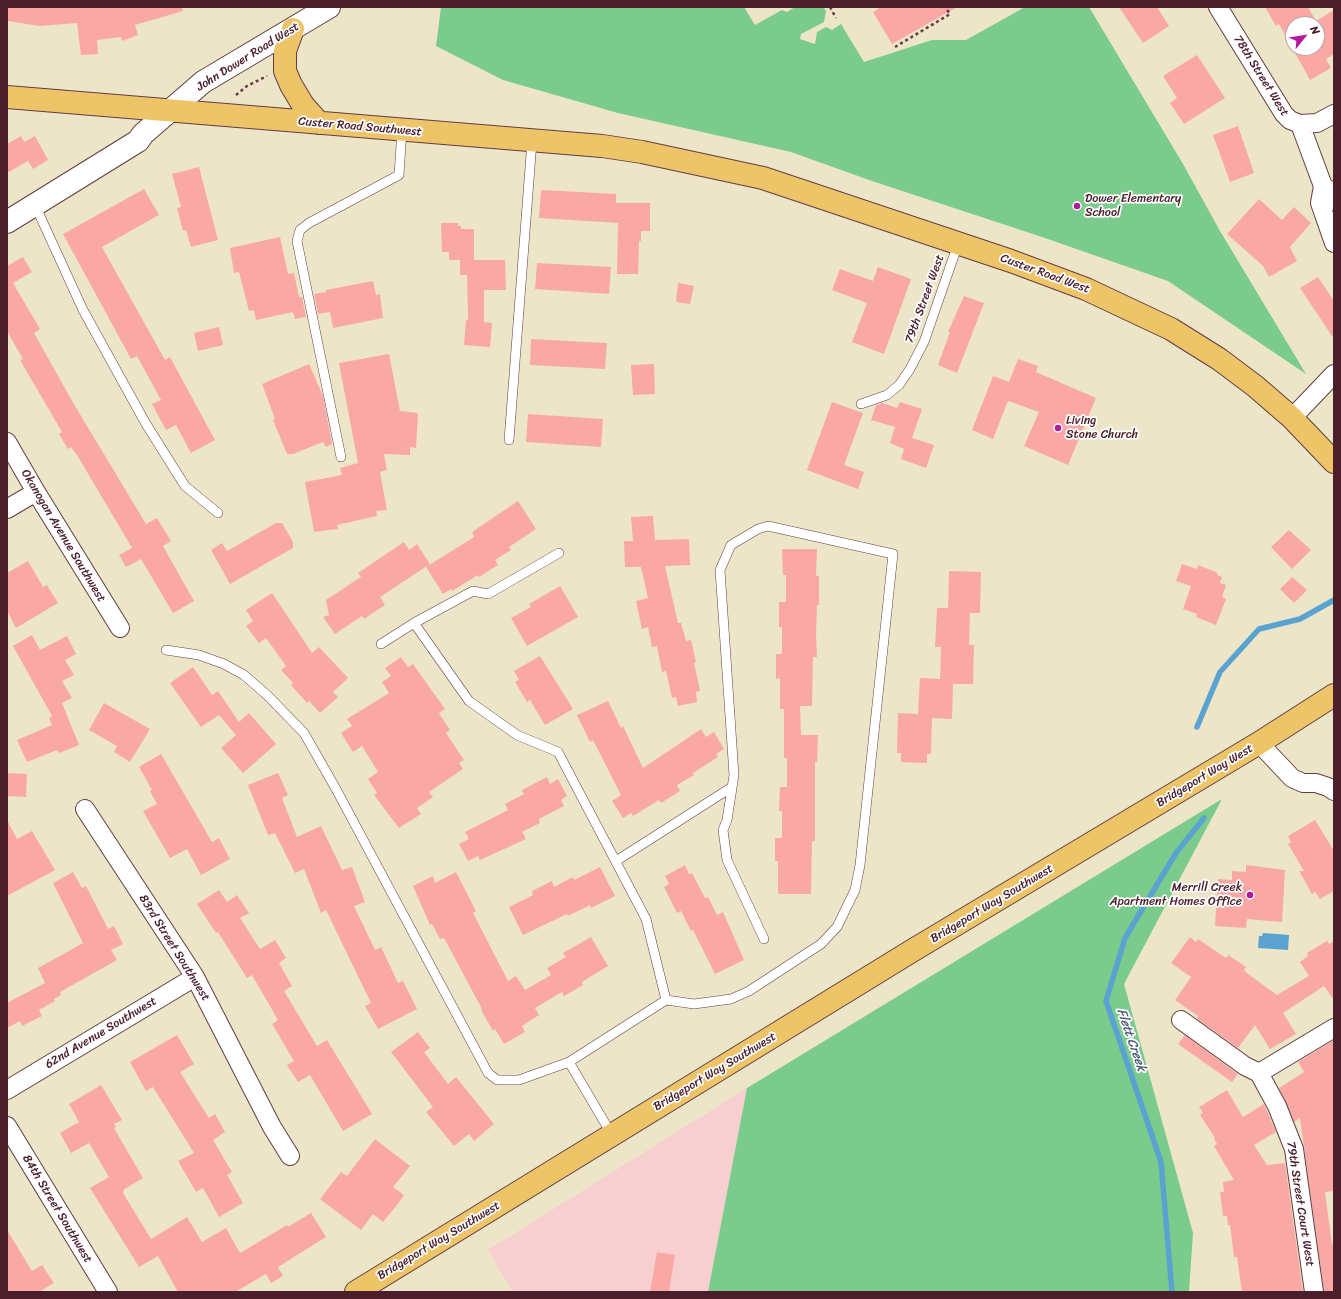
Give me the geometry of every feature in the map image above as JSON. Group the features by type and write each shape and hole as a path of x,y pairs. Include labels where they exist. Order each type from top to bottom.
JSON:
{"main road":[{"path":"293,29 285,51 285,71 291,85 303,105 319,123"},
{"name":"Custer Road Southwest","path":"7,97 170,112 602,146 642,152 712,168"},
{"name":"Custer Road West","path":"712,168 763,178 1011,262 1086,289 1171,329 1239,373 1292,418 1334,462"},
{"name":"Bridgeport Way West","path":"1075,855 1259,743 1334,695"},
{"name":"Bridgeport Way Southwest","path":"356,1292 908,954 1075,855"}],"street":[{"name":"John Dower Road West","path":"7,222 138,141 143,134 203,82 329,7"},
{"name":"78th Street West","path":"1218,7 1284,114 1290,120 1300,124 1322,186 1320,203 1334,243"},
{"path":"1300,124 1317,123 1334,114"},
{"name":"78th Street West","path":"1322,186 1329,190 1334,201"},
{"path":"1292,418 1334,374"},
{"name":"Okanogan Avenue Southwest","path":"7,442 120,628"},
{"path":"7,509 36,492"},
{"path":"1259,743 1292,778 1303,783 1316,783 1328,787 1334,791"},
{"name":"83rd Street Southwest","path":"86,809 195,977 272,1127 290,1156"},
{"name":"62nd Avenue Southwest","path":"7,1090 195,977"},
{"path":"1181,1020 1245,1066 1259,1073 1334,1028"},
{"name":"79th Street Court West","path":"1259,1073 1277,1106 1294,1149 1314,1292"},
{"name":"84th Street Southwest","path":"7,1126 108,1292"}],"lane":[{"path":"342,458 297,241 300,230 309,223 399,175 402,130"},
{"path":"509,440 532,140"},
{"path":"35,205 83,310 146,424 185,486 218,513"},
{"name":"79th Street West","path":"861,404 871,402 887,395 899,385 910,369 924,342 958,244"},
{"path":"166,650 199,655 224,664 244,675 267,695 304,733 336,789 488,1072 497,1080 519,1080 569,1062 666,1000 694,1004 730,999 749,991 821,944 837,927 855,890 860,865 893,554 768,526 758,529 731,545 720,570 734,775 727,820 723,830 727,860 764,939"},
{"path":"380,644 414,623 473,591 488,594 559,552"},
{"path":"414,623 469,701 517,735 558,752 646,919 666,1000"},
{"path":"616,861 732,787"},
{"path":"569,1062 612,1135"}],"path":[{"path":"830,7 836,18"},
{"path":"895,47 950,14 945,7"},
{"path":"236,96 247,86 270,75"}],"shaded area":[{"path":"747,1088 708,1292 513,1292 488,1250"}],"green space":[{"name":"Dower Elementary School","path":"441,7 744,7 755,25 782,10 787,12 795,7 823,7 826,11 824,22 801,34 800,39 815,44 817,32 826,27 832,30 841,24 864,62 932,40 966,40 1025,7 1089,7 1183,164 1220,231 1306,374 1168,281 1042,237 872,181 791,152 618,113 503,80 436,46"},
{"path":"1222,799 1124,984 1193,1233 1189,1292 708,1292 747,1088"}],"water":[{"path":"1263,933 1289,935 1288,950 1258,948 1259,936 1262,936"}],"building":[{"path":"7,7 182,7 183,11 135,25 138,35 122,41 121,37 97,40 98,54 81,55 77,23 40,26 7,21"},
{"path":"881,7 957,7 892,44 873,12"},
{"path":"1119,7 1157,7 1169,26 1143,43"},
{"path":"1265,7 1308,7 1313,16 1285,16 1285,35 1279,24 1276,26"},
{"path":"1334,10 1334,54 1326,59 1331,68 1310,80 1297,56 1325,56 1324,16"},
{"path":"1197,55 1225,98 1184,124 1170,103 1177,98 1163,76"},
{"path":"1238,126 1254,173 1230,182 1213,135"},
{"path":"21,136 24,142 35,136 48,160 33,169 28,161 7,173 7,144"},
{"path":"199,167 218,240 191,247 186,230 183,231 177,208 181,207 172,174"},
{"path":"144,189 159,215 102,247 165,360 170,357 215,440 191,453 176,425 166,430 152,404 161,400 137,356 131,359 63,234"},
{"path":"541,190 616,194 616,203 650,203 650,231 641,231 641,241 639,241 638,274 617,274 618,223 539,218"},
{"path":"1259,199 1282,220 1294,207 1311,223 1290,247 1297,261 1269,277 1263,266 1227,234"},
{"path":"441,223 458,223 458,226 461,226 461,229 474,229 474,260 505,260 506,290 484,290 484,322 492,323 490,347 464,345 466,320 468,320 467,275 460,275 460,260 449,260 449,252 442,252"},
{"path":"280,237 288,274 294,273 299,297 302,297 306,317 295,319 293,312 256,320 254,310 249,311 239,272 234,273 230,248"},
{"path":"23,257 32,272 13,283 40,329 34,333 75,406 146,524 157,518 171,541 163,546 194,601 173,613 141,559 126,567 119,555 132,548 77,455 71,447 68,449 59,434 62,432 20,360 23,359 7,331 7,266"},
{"path":"537,263 611,267 609,294 535,289"},
{"path":"878,267 911,279 884,354 852,342 867,303 832,290 840,269 873,281"},
{"path":"1318,277 1334,301 1334,339 1300,288"},
{"path":"373,281 376,295 380,294 383,318 333,328 330,312 318,314 314,294 326,292 326,290"},
{"path":"678,283 694,286 690,304 676,302"},
{"path":"964,296 984,303 957,373 938,365 950,332 948,332"},
{"path":"219,327 223,345 198,351 194,333"},
{"path":"531,339 607,343 605,369 530,365"},
{"path":"389,354 400,411 418,413 416,448 410,447 410,455 384,454 387,470 380,472 387,510 376,511 377,516 337,525 338,529 314,532 305,482 342,475 340,468 358,463 339,363"},
{"path":"1018,359 1038,366 1036,372 1096,398 1068,465 1024,446 1039,412 1008,401 993,439 972,430 993,376 1009,382"},
{"path":"309,364 323,396 332,444 326,447 323,442 293,454 287,454 273,420 275,419 262,384"},
{"path":"654,364 655,394 633,395 631,365"},
{"path":"832,402 863,413 844,465 864,472 858,489 807,470"},
{"path":"900,402 922,409 912,438 934,445 926,468 901,459 904,449 890,443 895,427 871,420 876,405 882,403 897,408"},
{"path":"528,414 603,419 601,447 526,442"},
{"path":"518,501 536,529 509,547 511,550 495,560 498,565 479,577 478,575 452,591 451,589 443,594 426,567 474,537 472,532"},
{"path":"653,516 655,540 689,539 690,565 665,566 678,623 681,623 686,641 691,640 700,691 696,692 697,702 678,706 676,697 672,698 666,671 662,672 657,646 652,647 648,627 642,629 636,601 648,598 641,567 625,567 624,541 633,541 631,517"},
{"path":"276,523 282,523 293,542 293,548 230,584 211,550 222,543 227,551"},
{"path":"1289,530 1311,550 1292,569 1271,547"},
{"path":"404,542 409,550 417,544 430,564 380,597 385,605 364,619 362,616 335,634 323,617 329,615 326,600 361,577 358,573"},
{"path":"782,549 817,549 816,576 819,576 819,605 817,605 817,657 813,657 812,706 800,706 801,735 818,735 817,762 815,762 815,841 812,841 811,894 778,894 778,861 775,861 775,838 782,838 782,811 779,811 780,787 787,787 787,758 784,758 784,709 780,709 780,678 776,679 776,654 782,654 782,627 779,627 779,602 786,602 786,575 783,575"},
{"path":"28,561 43,587 47,585 58,603 16,628 7,611 7,573"},
{"path":"1182,564 1197,569 1198,565 1218,573 1217,575 1222,577 1220,583 1226,585 1222,597 1226,599 1216,625 1196,617 1197,614 1183,609 1191,586 1176,581"},
{"path":"949,571 981,572 980,613 970,613 969,645 974,645 973,684 953,684 952,719 932,718 931,754 927,754 927,763 901,762 901,753 897,753 898,713 918,714 920,678 940,679 941,647 935,647 937,608 948,608"},
{"path":"1292,577 1307,590 1294,603 1280,589"},
{"path":"560,586 578,617 527,646 511,618 531,607 529,604"},
{"path":"272,593 312,653 319,647 348,678 333,692 338,697 320,713 309,701 307,703 291,685 293,683 281,670 286,666 266,638 259,643 246,626 253,621 246,610"},
{"path":"32,635 40,650 67,636 76,654 65,660 74,675 62,681 72,698 62,703 79,745 59,753 57,750 27,762 17,740 52,725 49,718 52,716 13,646"},
{"path":"540,656 573,709 545,725 530,700 527,702 515,682 519,680 514,671"},
{"path":"401,657 408,667 413,664 445,709 439,713 450,730 446,733 464,760 459,763 463,769 429,792 433,797 417,808 421,814 399,828 374,795 377,793 368,779 378,772 362,746 353,752 341,733 352,726 347,719 389,693 382,682 391,676 385,668"},
{"path":"193,667 212,695 218,691 239,722 249,713 276,744 243,773 221,748 236,735 219,715 201,727 170,683"},
{"path":"608,701 621,728 623,726 643,768 701,729 706,737 714,732 724,749 716,754 718,757 693,773 694,775 677,785 680,791 661,803 659,800 633,816 631,813 623,818 612,801 621,795 593,740 590,742 577,715"},
{"path":"104,703 150,729 130,762 114,752 117,746 89,730"},
{"path":"161,754 212,842 219,838 230,859 201,875 187,849 170,858 143,811 157,804 150,791 152,790 139,767"},
{"path":"7,773 27,774 26,797 7,796"},
{"path":"278,773 288,795 282,798 297,837 321,826 342,870 352,867 365,902 354,906 375,950 381,947 398,983 403,981 417,1009 378,1029 365,1006 371,1003 326,910 321,913 304,869 295,873 275,833 268,835 248,785"},
{"path":"547,777 550,784 558,779 567,796 561,800 564,806 539,819 540,823 522,832 526,839 480,860 478,856 468,861 459,844 469,839 465,832 508,810 505,804 524,794 522,790"},
{"path":"7,820 17,839 32,831 55,870 7,896"},
{"path":"1315,820 1334,851 1334,891 1320,899 1315,892 1312,894 1299,871 1304,871 1288,844 1291,842 1288,836"},
{"path":"685,865 689,874 692,873 705,898 708,897 717,915 723,912 744,960 715,974 693,930 691,931 681,911 677,913 664,887 669,884 665,876"},
{"name":"Merrill Creek Apartment Homes Office","path":"1246,865 1285,870 1282,922 1247,919 1246,928 1215,926 1218,879 1232,880 1232,871 1246,872"},
{"path":"600,867 615,896 591,908 590,905 568,916 567,914 523,935 509,907 533,895 532,891 552,881 554,887 573,877 574,880"},
{"path":"73,872 82,888 86,886 108,929 114,926 123,944 111,950 117,960 60,992 61,995 54,999 55,1001 39,1010 42,1016 22,1026 20,1021 7,1028 7,1003 45,983 38,968 83,943 53,883"},
{"path":"456,872 476,911 473,913 508,981 516,976 525,990 551,975 547,968 566,957 563,953 591,937 608,966 582,982 583,985 564,996 562,992 535,1008 539,1015 522,1026 525,1032 504,1044 495,1029 493,1031 481,1010 482,1009 444,938 440,939 432,924 430,925 413,886 433,876 435,883"},
{"path":"219,890 227,902 237,895 249,913 240,918 260,949 275,940 286,958 279,963 292,986 284,991 317,1046 327,1040 372,1114 343,1131 310,1075 298,1082 287,1065 294,1061 272,1024 278,1020 252,975 247,978 218,932 216,933 197,904"},
{"path":"1190,937 1196,942 1198,939 1226,958 1228,955 1246,967 1244,970 1248,974 1277,995 1309,976 1300,962 1308,956 1307,953 1327,941 1329,944 1334,941 1334,1000 1324,986 1283,1013 1296,1034 1270,1049 1255,1025 1238,1048 1197,1019 1198,1016 1175,1000 1191,977 1171,963"},
{"path":"418,1032 430,1048 424,1052 448,1084 456,1077 494,1124 474,1141 469,1134 454,1146 426,1112 433,1107 391,1052"},
{"path":"177,1035 194,1064 180,1072 209,1118 215,1114 225,1132 213,1140 232,1172 227,1175 243,1203 219,1217 203,1188 196,1192 178,1161 194,1153 153,1087 146,1091 130,1062"},
{"path":"1185,1035 1238,1074 1232,1082 1178,1044"},
{"path":"1334,1040 1334,1191 1325,1192 1332,1244 1334,1244 1334,1292 1324,1292 1300,1118 1294,1122 1279,1088 1304,1072 1298,1062"},
{"path":"101,1085 122,1120 114,1124 116,1127 114,1128 143,1178 123,1190 123,1193 151,1239 187,1217 202,1242 226,1228 240,1253 287,1225 288,1227 311,1213 326,1237 278,1267 283,1276 271,1283 266,1274 235,1292 178,1292 158,1256 139,1267 90,1188 109,1177 89,1143 71,1153 60,1133 79,1122 69,1104"},
{"path":"1227,1090 1243,1117 1264,1104 1276,1132 1254,1145 1267,1165 1285,1163 1303,1292 1242,1292 1237,1257 1234,1257 1230,1225 1228,1225 1227,1216 1223,1216 1220,1192 1224,1192 1223,1182 1234,1180 1214,1146 1217,1144 1214,1139 1215,1138 1200,1115 1203,1113 1199,1107"},
{"path":"375,1139 410,1166 393,1187 404,1195 397,1205 383,1222 373,1214 361,1230 320,1199 341,1172 347,1176"},
{"path":"7,1230 32,1271 42,1265 54,1283 39,1292 7,1292"},
{"path":"657,1252 675,1255 669,1292 650,1292"}],"waterway":[{"name":"Flett Creek","path":"1197,727 1220,672 1259,629 1300,619 1334,600"},
{"name":"Flett Creek","path":"1172,1292 1161,1162 1106,1001 1125,938 1176,853 1204,818"}],"place":[{"name":"Dower Elementary School","path":"1077,206"},
{"name":"Living Stone Church","path":"1058,428"},
{"name":"Merrill Creek Apartment Homes Office","path":"1250,895"}]}
